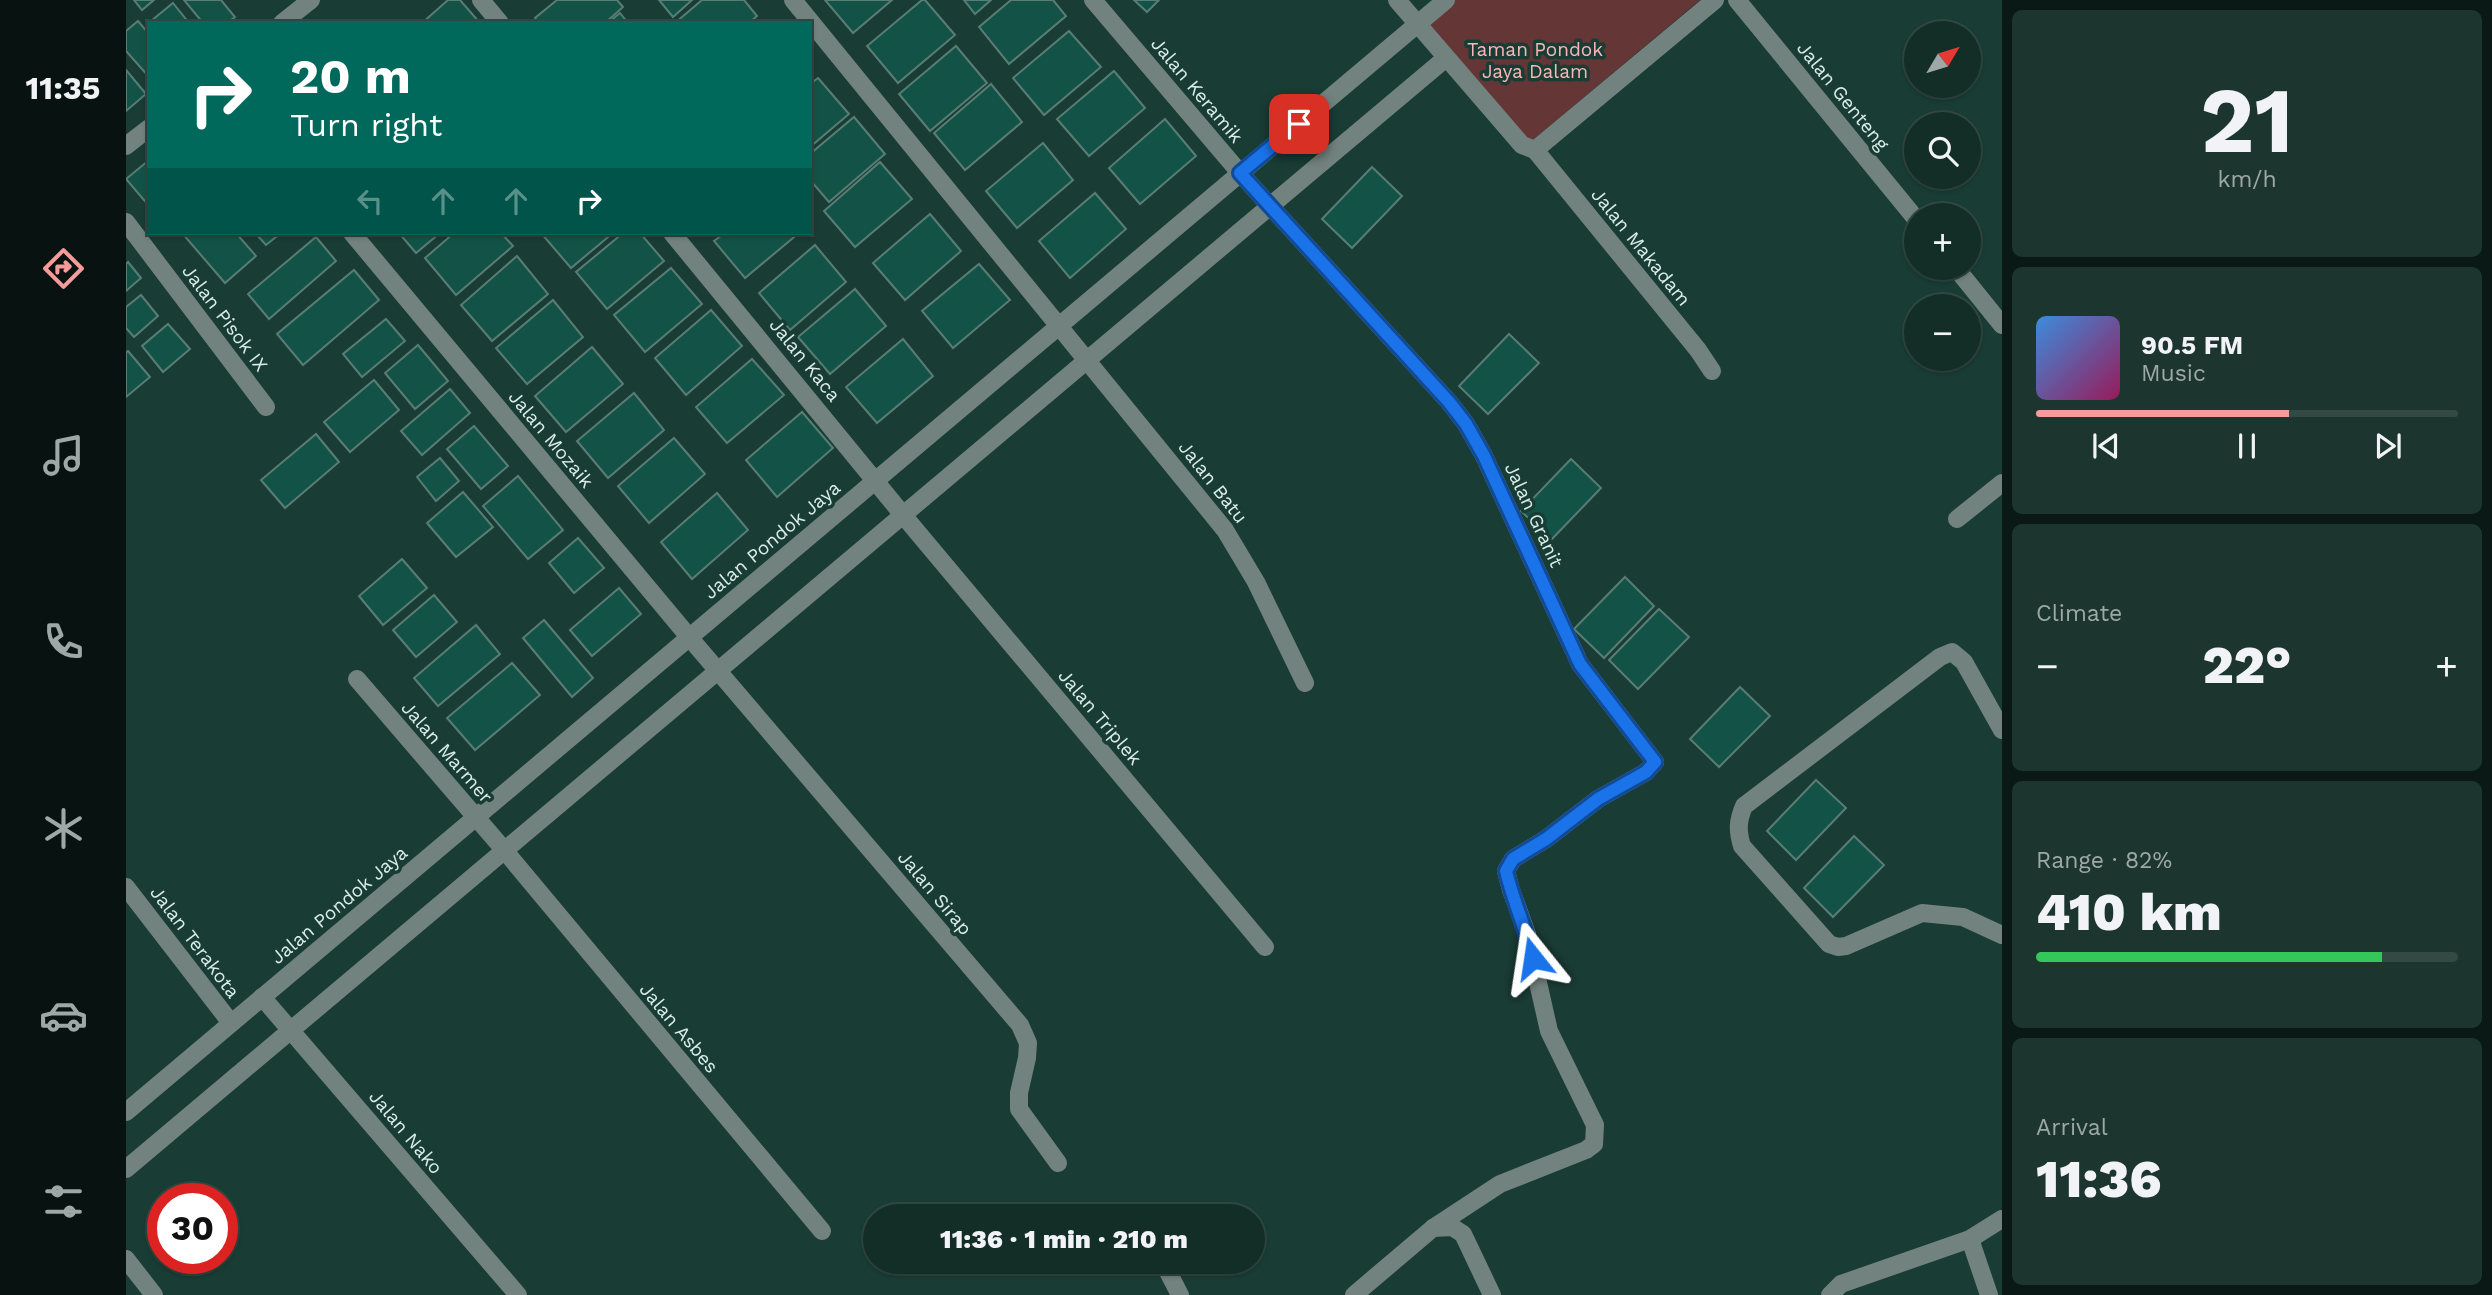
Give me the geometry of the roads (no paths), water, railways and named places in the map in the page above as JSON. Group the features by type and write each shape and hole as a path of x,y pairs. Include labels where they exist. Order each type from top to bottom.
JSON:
{"street":[{"path":"285,21 311,0"},
{"path":"481,0 498,21"},
{"name":"Jalan Batu","path":"793,0 810,21"},
{"name":"Jalan Keramik","path":"1093,0 1271,206"},
{"name":"Jalan Makadam","path":"1397,0 1522,145 1535,150 1698,350 1712,371"},
{"name":"Jalan Pondok Jaya","path":"126,1112 1446,0"},
{"path":"1535,150 1715,0"},
{"name":"Jalan Genteng","path":"1737,0 1904,204"},
{"name":"Jalan Batu","path":"812,23 1225,530 1256,582 1305,682"},
{"path":"126,1169 1446,58"},
{"path":"126,146 147,130"},
{"name":"Jalan Granit","path":"1271,206 1466,424 1484,456 1580,664 1655,762 1646,772 1598,799 1546,839 1513,859 1506,871 1527,934 1549,1031 1595,1125 1594,1144 1586,1150 1500,1184 1433,1228"},
{"name":"Jalan Pisok IX","path":"126,222 266,407"},
{"name":"Jalan Mozaik","path":"354,235 719,670"},
{"name":"Jalan Kaca","path":"675,235 903,515"},
{"path":"1966,280 2002,325"},
{"path":"1957,519 2002,483"},
{"name":"Jalan Triplek","path":"903,515 1265,947"},
{"path":"2002,730 1964,662 1952,652 1940,657 1744,806 1738,832 1742,846 1829,944 1846,946 1922,913 1963,917 2002,935"},
{"name":"Jalan Sirap","path":"719,670 1020,1025 1028,1043 1018,1093 1019,1109 1058,1163"},
{"name":"Jalan Marmer","path":"357,679 505,851"},
{"name":"Jalan Asbes","path":"505,851 822,1231"},
{"name":"Jalan Terakota","path":"126,887 231,1023"},
{"name":"Jalan Nako","path":"262,997 518,1295"},
{"path":"1830,1295 1841,1284 1970,1239 2002,1219"},
{"path":"1354,1295 1433,1228 1452,1227 1463,1234 1492,1295"},
{"path":"1970,1239 1989,1295"},
{"path":"126,1259 154,1295"},
{"path":"1169,1274 1180,1295"}],"park label":[{"name":"Taman Pondok Jaya Dalam","path":"1535,60"}]}
